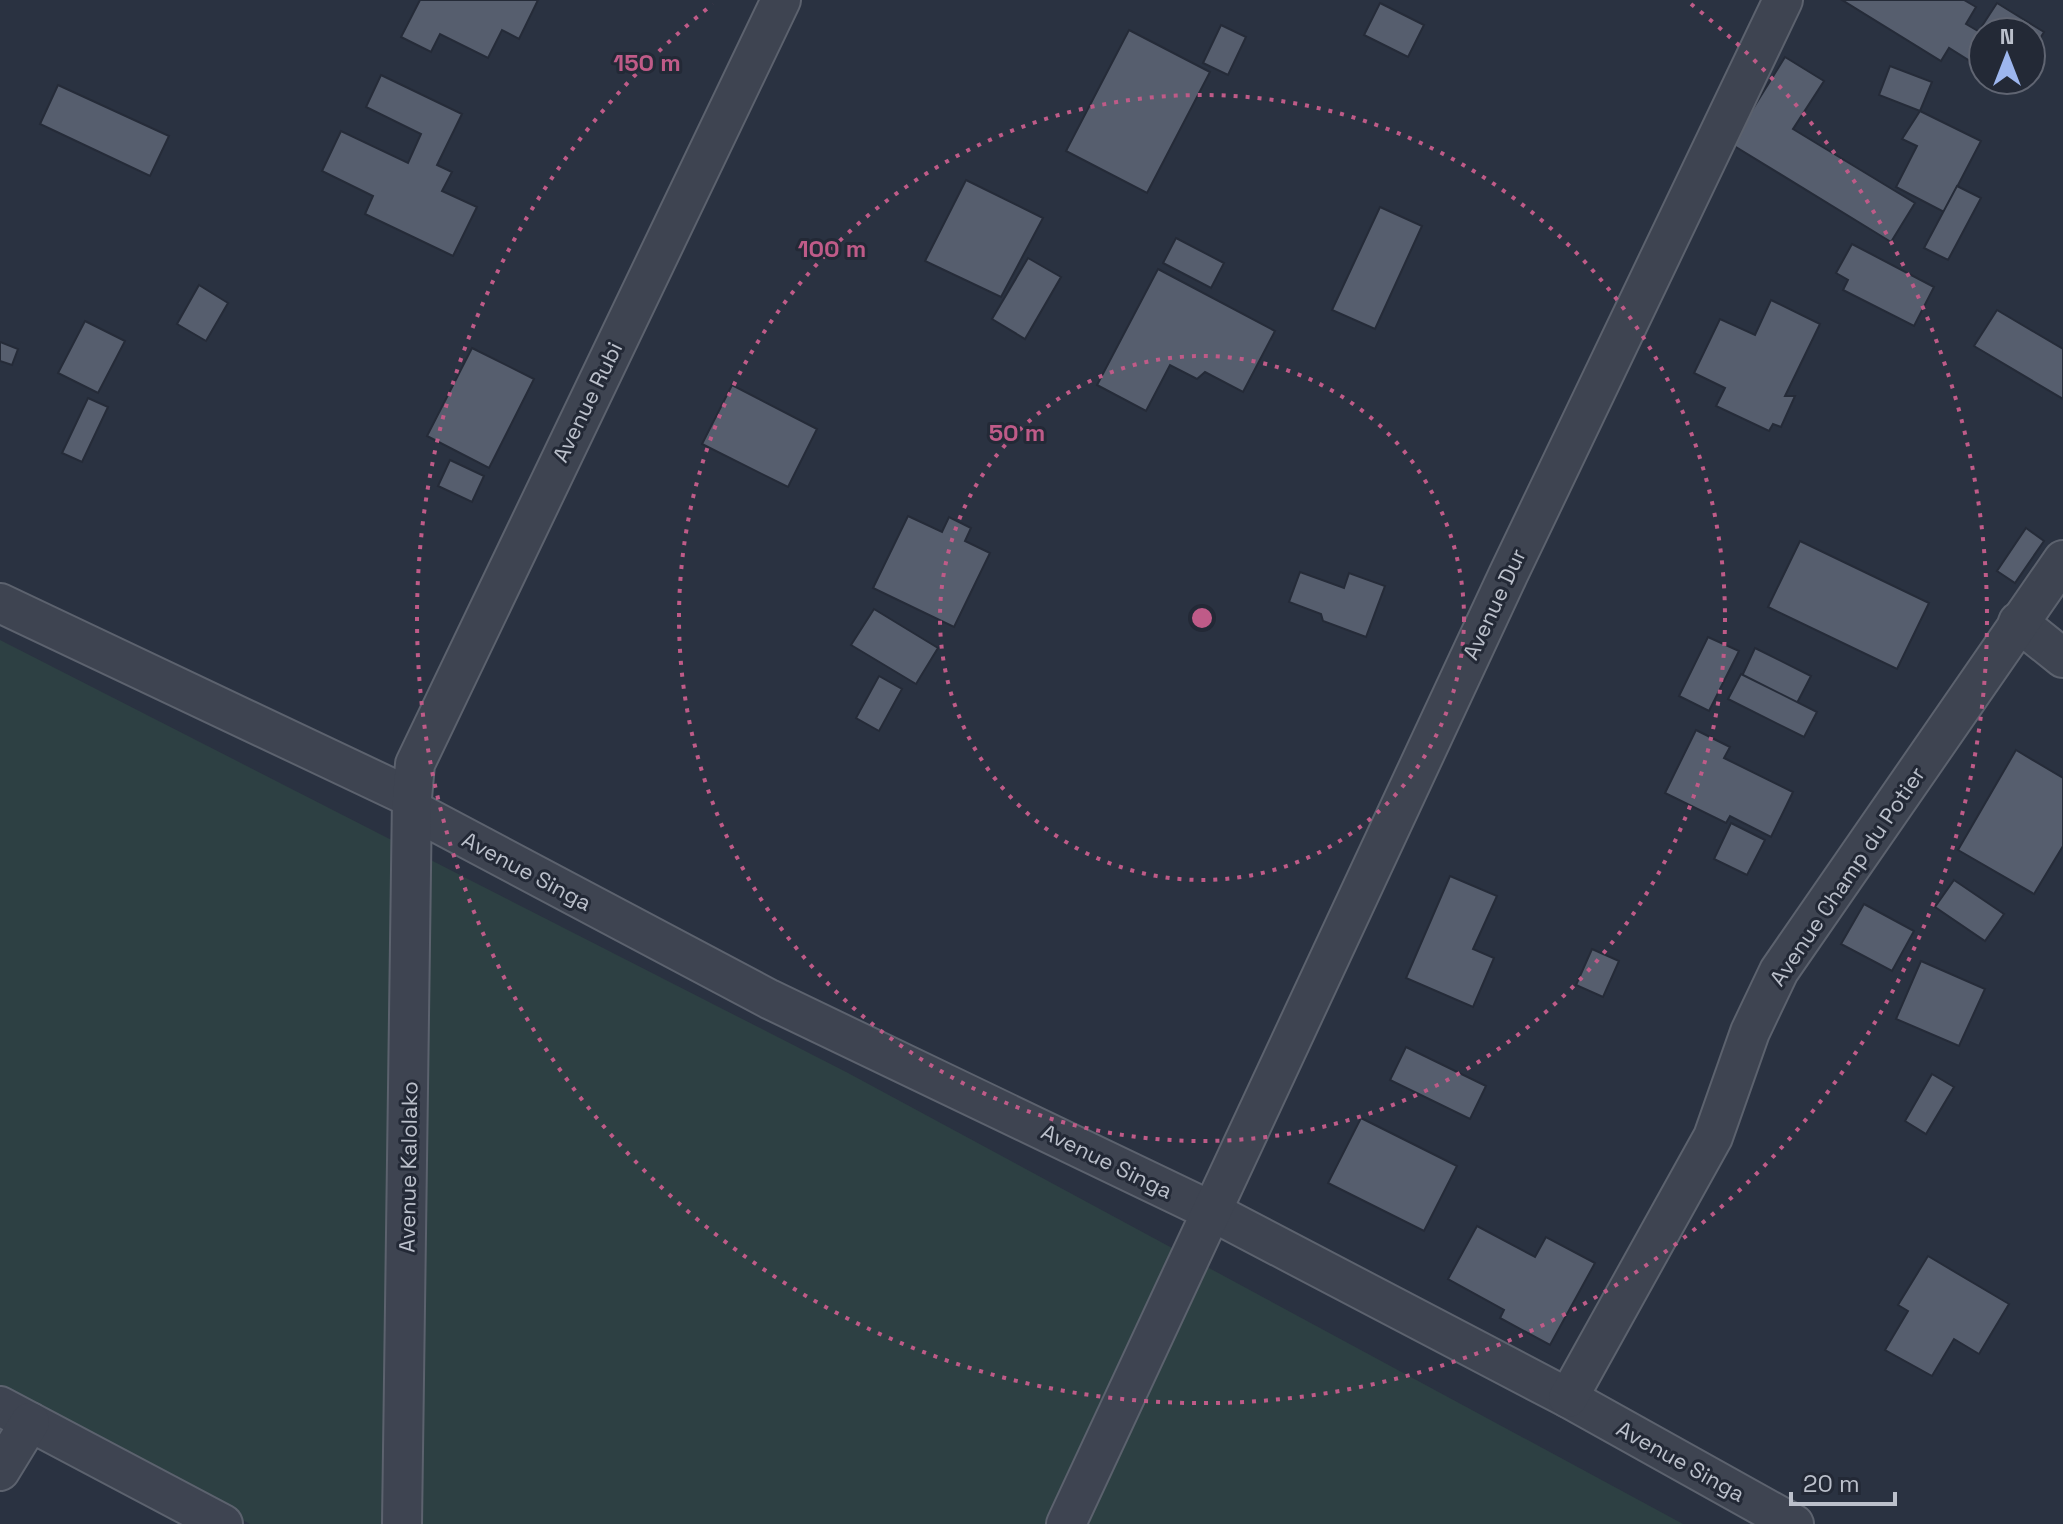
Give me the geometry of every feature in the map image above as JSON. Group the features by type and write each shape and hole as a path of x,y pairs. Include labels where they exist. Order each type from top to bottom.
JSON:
{"street":[{"name":"Avenue Rubi","path":"412,804 415,764 428,733 781,0"},
{"name":"Avenue Dur","path":"1066,1524 1508,575 1783,0"},
{"name":"Avenue Champ du Potier","path":"1568,1398 1713,1137 1750,1032 1779,971 2063,560"},
{"name":"Avenue Singa","path":"0,603 412,804 769,999 1211,1211 1568,1398 1794,1524"},
{"path":"2018,622 2063,658"},
{"name":"Avenue Kalolako","path":"402,1524 412,804"},
{"path":"0,1471 15,1414 223,1524"}],"shaded area":[{"path":"0,640 848,1073 1683,1524 250,1524 0,1389"}],"building":[{"path":"420,0 538,0 519,39 502,30 488,58 440,34 431,52 401,37"},
{"path":"1842,0 1964,0 1976,7 1971,16 1967,16 1967,59 1949,48 1941,61"},
{"path":"1380,3 1424,25 1408,57 1364,35"},
{"path":"1997,3 2018,16 1989,16"},
{"path":"1221,25 1246,37 1228,75 1203,63"},
{"path":"1129,30 1210,72 1147,193 1066,151"},
{"path":"1785,57 1824,81 1793,129 1915,203 1891,242 1731,144"},
{"path":"1890,66 1932,82 1920,111 1879,95"},
{"path":"381,75 462,114 437,165 452,172 442,191 477,207 453,256 365,214 373,196 322,171 341,131 408,163 421,134 366,107"},
{"path":"58,85 169,136 150,176 40,124"},
{"path":"1920,111 1981,141 1944,212 1896,187 1917,146 1902,139"},
{"path":"966,180 1043,218 1001,297 925,261"},
{"path":"1957,186 1981,198 1948,260 1924,248"},
{"path":"1380,207 1422,226 1375,329 1332,310"},
{"path":"1176,238 1224,263 1211,288 1163,263"},
{"path":"1852,244 1934,287 1914,326 1843,290 1848,280 1836,273"},
{"path":"1028,258 1061,277 1025,339 992,319"},
{"path":"1158,269 1275,331 1243,392 1205,372 1197,379 1170,365 1146,411 1097,385"},
{"path":"199,285 228,303 206,341 177,324"},
{"path":"1771,300 1820,324 1785,396 1795,396 1781,427 1773,424 1769,431 1716,406 1725,388 1694,373 1720,319 1755,335"},
{"path":"1997,310 2063,349 2063,399 1974,346"},
{"path":"85,321 125,341 98,393 58,373"},
{"path":"0,342 18,349 12,365 0,361"},
{"path":"472,348 534,379 489,468 427,436"},
{"path":"732,385 817,429 788,487 702,444"},
{"path":"88,398 108,407 82,462 62,453"},
{"path":"450,460 484,476 472,502 438,486"},
{"path":"908,516 942,532 949,517 971,528 965,541 990,553 954,627 873,588"},
{"path":"2026,528 2044,541 2015,583 1997,571"},
{"path":"1800,541 1929,603 1897,669 1768,607"},
{"path":"1300,572 1344,588 1349,573 1385,586 1366,637 1323,621 1321,614 1289,602"},
{"path":"874,609 938,648 916,684 851,645"},
{"path":"1708,637 1739,651 1709,711 1679,696"},
{"path":"1755,648 1811,676 1797,703 1742,676"},
{"path":"1741,674 1817,712 1804,737 1728,699"},
{"path":"879,676 902,689 879,731 856,718"},
{"path":"1696,730 1730,747 1724,758 1793,792 1771,837 1730,816 1726,823 1665,793"},
{"path":"2016,750 2063,778 2063,846 2034,894 1958,850"},
{"path":"1731,823 1765,840 1747,875 1714,859"},
{"path":"1450,876 1497,896 1473,949 1494,958 1473,1007 1406,978"},
{"path":"1954,880 2004,914 1985,941 1935,907"},
{"path":"1864,904 1914,931 1892,971 1841,944"},
{"path":"1592,949 1619,961 1603,997 1576,985"},
{"path":"1921,961 1985,989 1959,1046 1896,1019"},
{"path":"1406,1047 1486,1086 1470,1119 1390,1080"},
{"path":"1932,1074 1954,1087 1926,1134 1905,1121"},
{"path":"1361,1118 1457,1166 1424,1231 1328,1183"},
{"path":"1477,1226 1535,1257 1546,1237 1595,1263 1550,1345 1500,1318 1504,1310 1448,1279"},
{"path":"1928,1256 2009,1304 1979,1354 1954,1339 1932,1376 1885,1350 1908,1311 1898,1305"}]}
